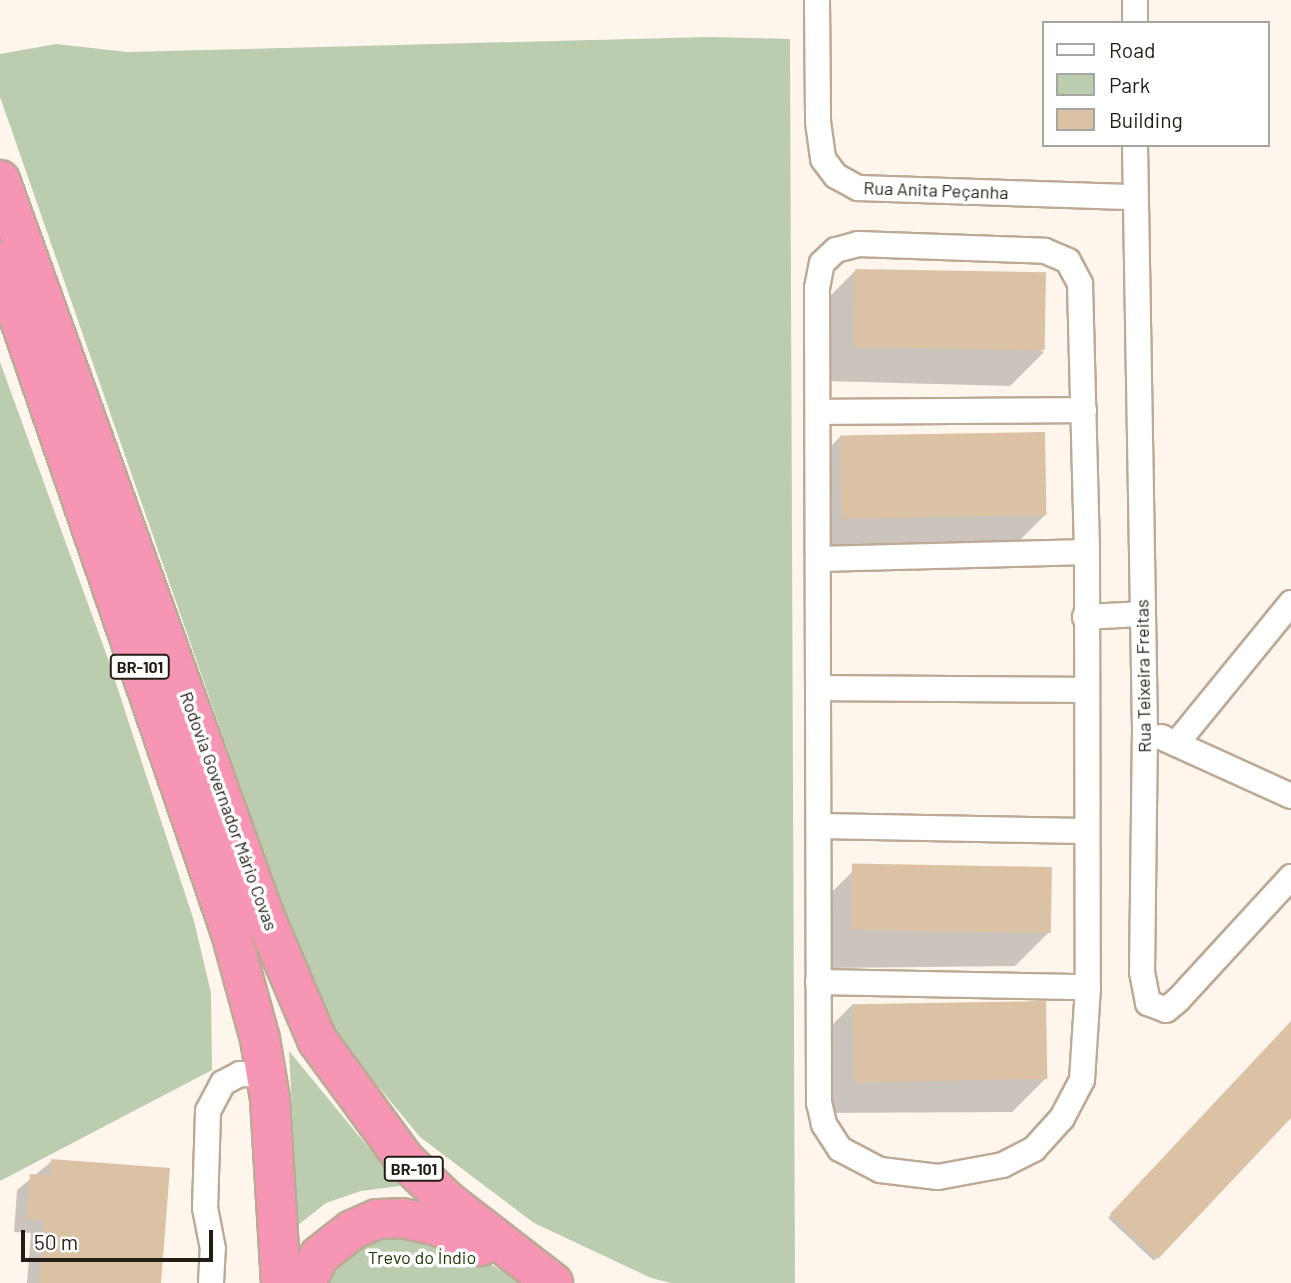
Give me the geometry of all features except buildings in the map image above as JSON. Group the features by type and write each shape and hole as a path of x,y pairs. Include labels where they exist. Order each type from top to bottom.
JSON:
{"highway":[{"name":"Rodovia Governador Mário Covas","path":"0,180 264,915 317,1040 404,1159 447,1201 546,1278"},
{"name":"Rodovia Governador Mário Covas","path":"0,262 231,933 267,1076 281,1283"},
{"path":"306,1283 319,1256 352,1230 390,1219 438,1226 546,1278"}],"street":[{"name":"Rua Anita Peçanha","path":"817,0 818,122 823,159 836,176 858,188 1135,197"},
{"path":"1135,0 1135,21"},
{"name":"Rua Teixeira Freitas","path":"1135,147 1145,729 1142,972 1148,1003 1166,1010 1178,1000 1291,877"},
{"path":"858,244 1045,251 1068,261 1080,284 1084,410 1087,552 1087,988 1082,1080 1062,1118 1034,1149 1003,1165 939,1177 880,1170 840,1149 824,1124 819,1103 820,559 817,288 822,263 836,250 858,244"},
{"path":"818,412 1084,410"},
{"path":"820,559 1087,552"},
{"path":"1176,744 1291,603"},
{"path":"1085,617 1142,614"},
{"path":"819,688 1085,690"},
{"path":"1145,729 1291,796"},
{"path":"818,827 1085,831"},
{"path":"818,982 1087,988"},
{"path":"211,1283 213,1249 205,1208 208,1111 213,1095 223,1083 240,1074 267,1076"}],"green space":[{"path":"708,37 790,39 795,1283 671,1283 651,1278 534,1223 420,1137 334,1033 280,924 228,751 0,97 0,54 56,44 127,52"},
{"path":"0,362 107,656 194,921 211,993 212,1070 0,1181"},
{"path":"289,1051 400,1186 361,1191 326,1203 298,1225"},
{"name":"Trevo do Índio","path":"388,1231 474,1254 522,1283 322,1283 347,1250"}]}
